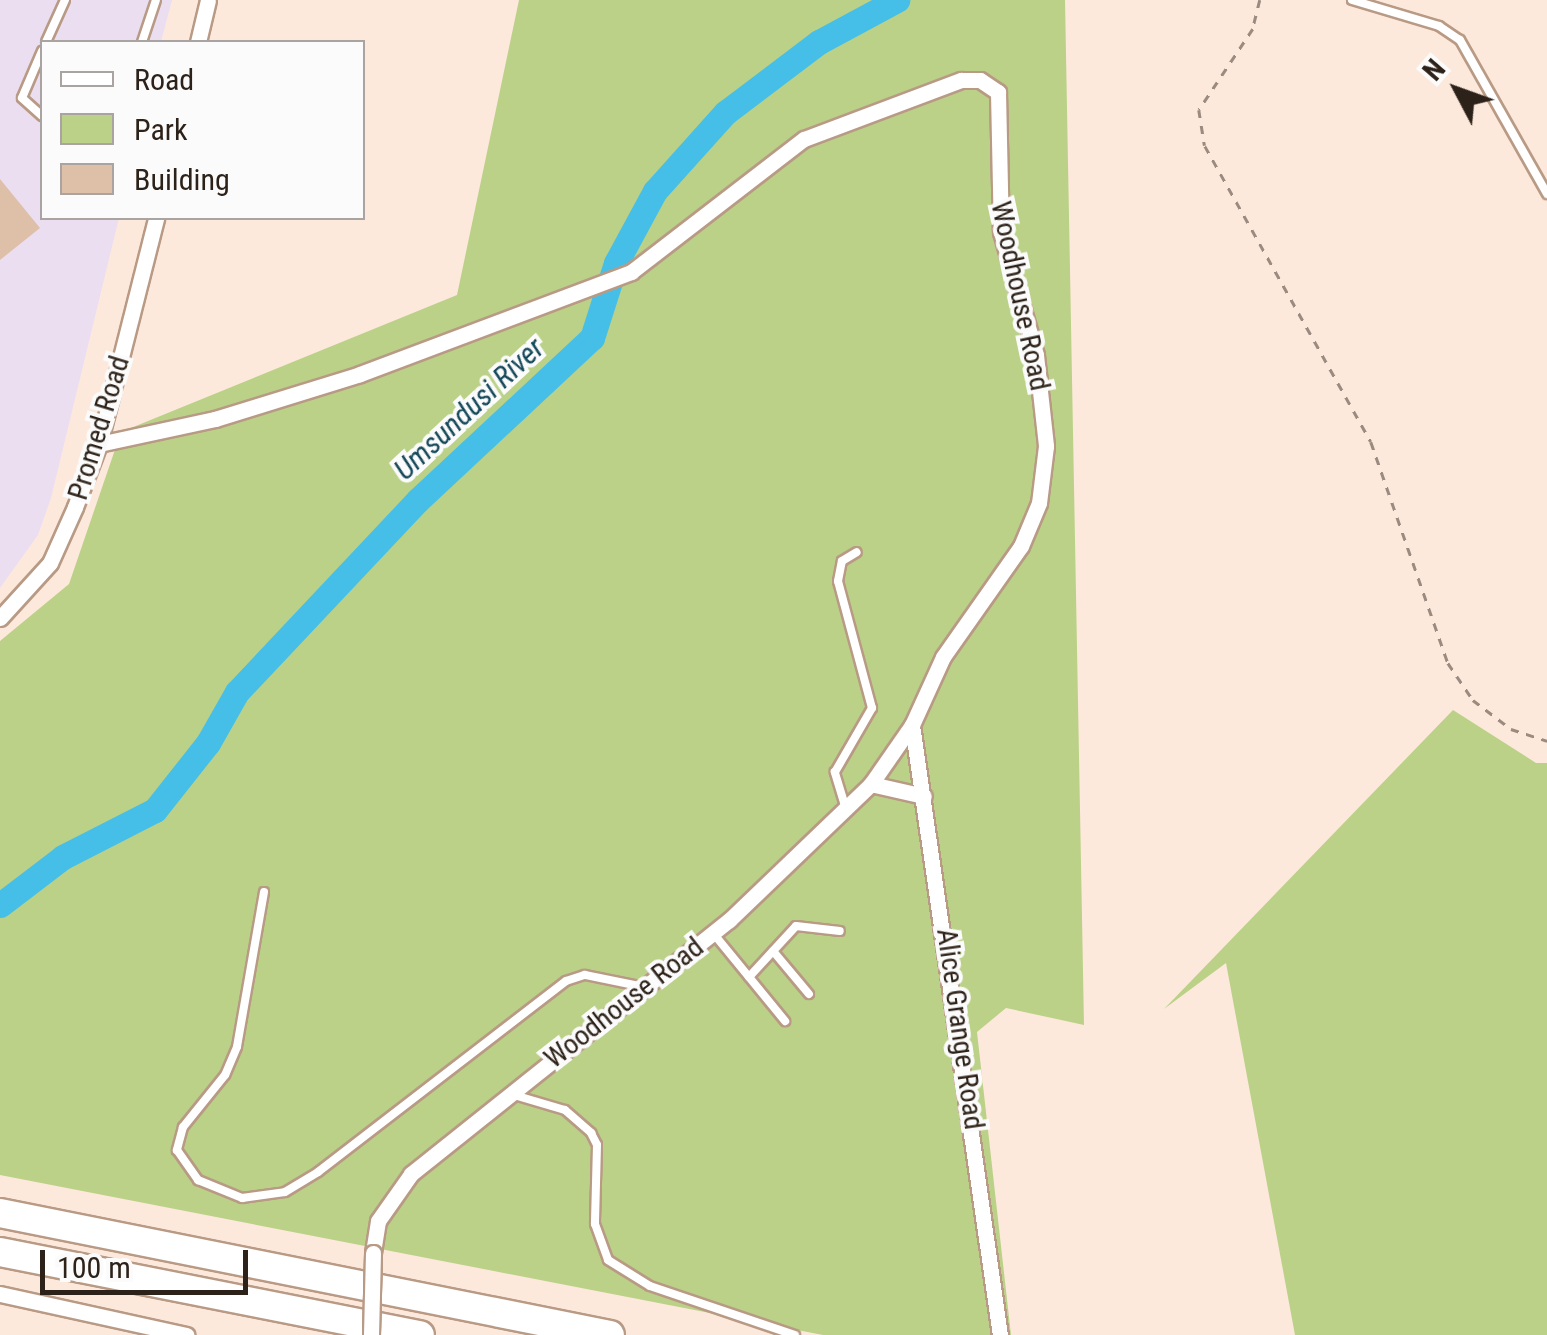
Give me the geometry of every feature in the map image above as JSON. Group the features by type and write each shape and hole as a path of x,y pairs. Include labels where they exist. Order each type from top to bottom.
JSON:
{"highway":[{"path":"0,1213 610,1335"},
{"path":"0,1252 420,1335"}],"street":[{"path":"198,40 208,0"},
{"name":"Woodhouse Road","path":"99,444 215,419 360,374 631,272 804,138 960,80 980,80 998,92 998,208 1036,355 1045,476 1021,546 943,657 912,724 871,784 713,932 509,1094 394,1193 378,1220 370,1335"},
{"name":"Promed Road","path":"0,618 50,563 99,444 155,220"},
{"name":"Alice Grange Road","path":"912,724 1000,1335"},
{"path":"871,784 924,796"},
{"path":"0,1294 187,1335"}],"lane":[{"path":"47,40 66,0"},
{"path":"143,40 156,0"},
{"path":"1352,0 1438,26 1460,40 1547,194"},
{"path":"40,56 22,98 40,114"},
{"path":"846,809 834,772 872,708 838,581 842,561 857,552"},
{"path":"264,892 237,1047 225,1074 184,1126 177,1150 198,1180 242,1198 285,1192 318,1172 566,981 584,975 644,987"},
{"path":"749,977 803,922 840,931"},
{"path":"713,932 785,1021"},
{"path":"773,951 809,994"},
{"path":"509,1094 565,1110 591,1133 596,1145 595,1224 608,1260 650,1286 795,1335"}],"path":[{"path":"1260,0 1253,29 1199,110 1205,146 1371,442 1448,664 1473,700 1511,728 1547,742"}],"shaded area":[{"path":"0,0 172,0 162,40 40,40 40,220 119,220 51,498 38,535 0,588"}],"green space":[{"path":"519,0 1065,0 1084,1025 1006,1008 977,1032 1011,1335 823,1335 0,1175 0,641 69,584 121,432 457,295"},
{"path":"1453,710 1536,763 1547,763 1547,1335 1295,1335 1226,963 1164,1009"}],"building":[{"path":"0,179 40,228 0,260"}],"waterway":[{"name":"Umsundusi River","path":"0,905 63,857 155,810 208,743 237,692 418,500 592,338 616,263 655,191 725,113 819,42 897,0"}]}
